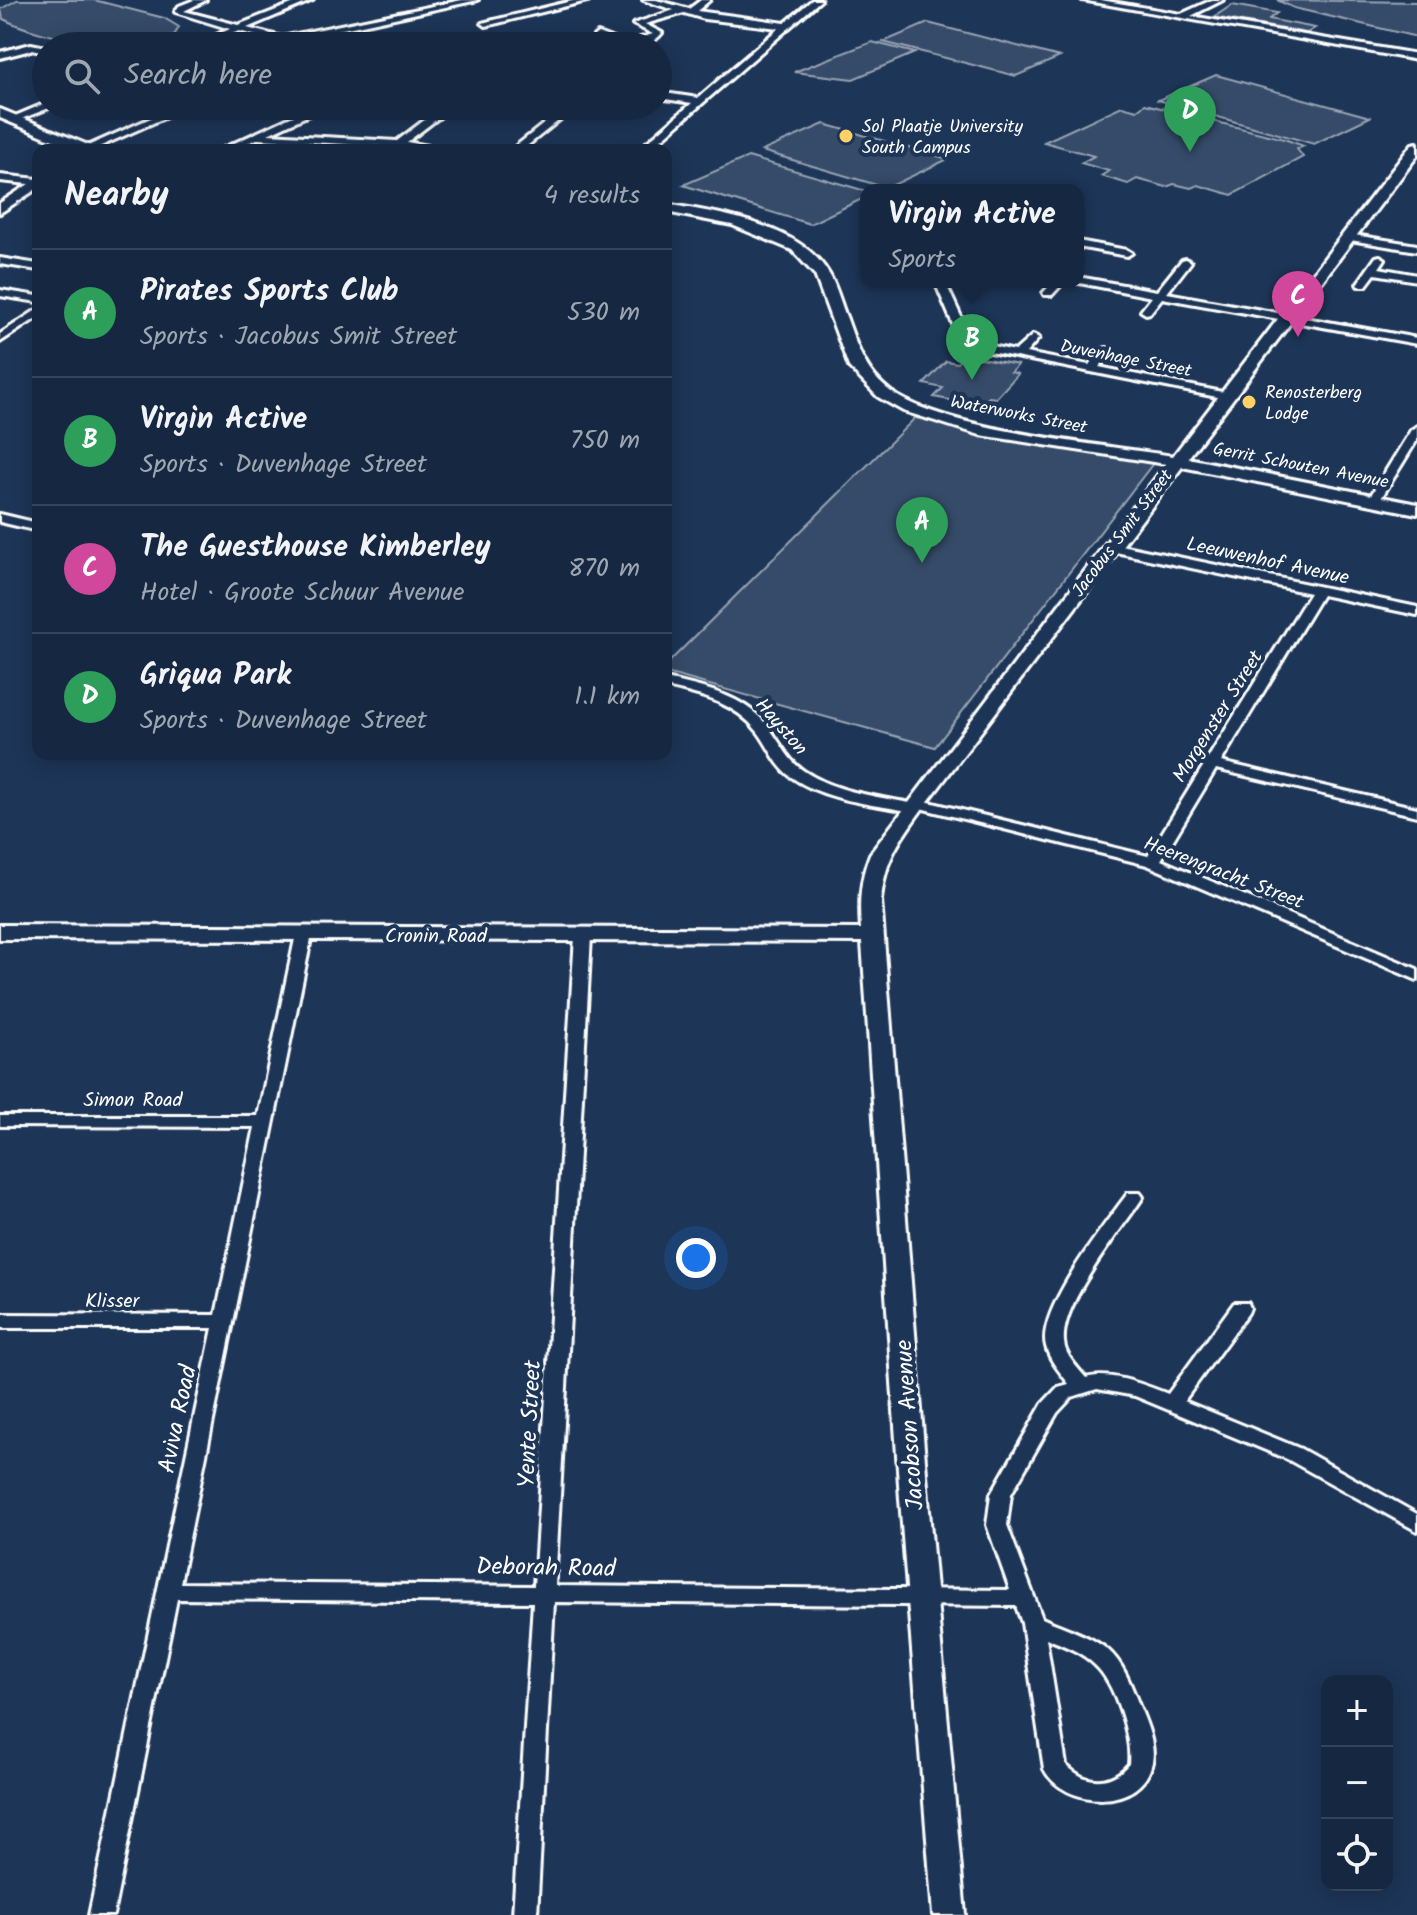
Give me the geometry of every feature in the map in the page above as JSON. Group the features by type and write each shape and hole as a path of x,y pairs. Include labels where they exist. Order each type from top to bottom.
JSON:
{"street":[{"path":"202,0 179,12 249,32"},
{"path":"230,32 309,0"},
{"path":"320,32 474,0"},
{"path":"486,23 587,0"},
{"path":"647,0 686,12 786,26"},
{"path":"656,32 637,24 686,12 706,0"},
{"path":"650,144 817,0"},
{"path":"1086,0 1417,57"},
{"path":"1182,16 1219,0"},
{"path":"0,55 32,47"},
{"path":"672,97 701,101"},
{"path":"6,116 32,110"},
{"path":"6,116 72,144"},
{"path":"100,144 154,120"},
{"path":"238,144 292,120"},
{"path":"257,136 399,144 431,120"},
{"path":"524,144 554,120"},
{"name":"Jacobus Smit Street","path":"872,936 870,900 873,872 880,854 1417,147"},
{"path":"0,178 32,181"},
{"path":"0,207 32,186"},
{"name":"Waterworks Street","path":"672,209 753,227 797,247 822,274 857,367 884,394 909,408 980,430 1176,461"},
{"path":"1348,237 1417,248"},
{"path":"1084,245 1127,253"},
{"path":"1084,255 1091,247"},
{"path":"1362,284 1380,259"},
{"path":"0,261 32,266"},
{"path":"1146,311 1186,262"},
{"path":"1371,270 1417,278"},
{"path":"1084,281 1417,341"},
{"name":"Duvenhage Street","path":"943,288 968,341 987,350 1227,396"},
{"path":"1048,293 1053,288"},
{"path":"0,293 32,298"},
{"path":"0,339 32,316"},
{"name":"Duvenhage Street","path":"1017,356 1033,338"},
{"path":"1091,370 1107,351"},
{"path":"1374,500 1417,430"},
{"name":"Gerrit Schouten Avenue","path":"1176,461 1417,509"},
{"path":"0,518 32,526"},
{"name":"Leeuwenhof Avenue","path":"1111,547 1417,611"},
{"name":"Morgenster Street","path":"1152,862 1318,591"},
{"name":"Hayston","path":"672,685 716,696 745,710 784,761 805,779 843,793 915,806"},
{"path":"1211,764 1417,812"},
{"name":"Heerengracht Street","path":"915,806 1152,862 1417,975"},
{"name":"Cronin Road","path":"0,932 872,936"},
{"name":"Aviva Road","path":"101,1915 304,934"},
{"name":"Yente Street","path":"525,1915 583,936"},
{"name":"Jacobson Avenue","path":"872,936 949,1915"},
{"name":"Simon Road","path":"0,1121 266,1122"},
{"path":"1081,1385 1056,1349 1054,1326 1066,1299 1134,1197"},
{"path":"1172,1403 1241,1308"},
{"name":"Klisser","path":"0,1321 224,1322"},
{"path":"1033,1623 1095,1653 1113,1672 1141,1745 1139,1769 1122,1784 1102,1791 1083,1789 1055,1769 1033,1623 998,1533 1001,1494 1023,1450 1050,1408 1065,1392 1081,1385 1097,1382 1122,1384 1172,1403 1294,1454 1417,1523"},
{"name":"Deborah Road","path":"169,1591 1024,1598"}],"shaded area":[{"path":"17,0 94,0 164,18 179,27 176,32 38,32 3,19 1,9"},
{"path":"1277,0 1417,2 1417,37 1294,8"},
{"path":"1232,5 1277,13 1269,19 1315,28 1307,33 1214,17"},
{"path":"928,23 1060,57 1016,76 883,42"},
{"path":"872,42 915,53 853,79 794,72"},
{"path":"1216,75 1370,117 1314,144 1158,100"},
{"path":"1145,104 1284,139 1304,146 1297,149 1303,157 1232,195 1198,185 1191,188 1174,184 1166,187 1137,179 1128,184 1101,176 1109,171 1081,163 1094,156 1044,142 1122,106 1137,110"},
{"path":"824,124 948,159 895,184 873,184 762,151"},
{"path":"748,157 860,189 860,200 810,224 683,185"},
{"path":"965,355 1018,365 1011,372 1018,374 996,398 989,397 981,406 934,397 943,388 924,384 946,361 957,363"},
{"path":"915,418 1154,462 935,747 672,675 672,659"}],"place":[{"name":"Sol Plaatje University South Campus","path":"846,136"},
{"name":"Griqua Park","path":"1190,152"},
{"name":"The Guesthouse Kimberley","path":"1298,337"},
{"name":"Virgin Active","path":"972,380"},
{"name":"Renosterberg Lodge","path":"1249,402"},
{"name":"Pirates Sports Club","path":"922,563"}]}
